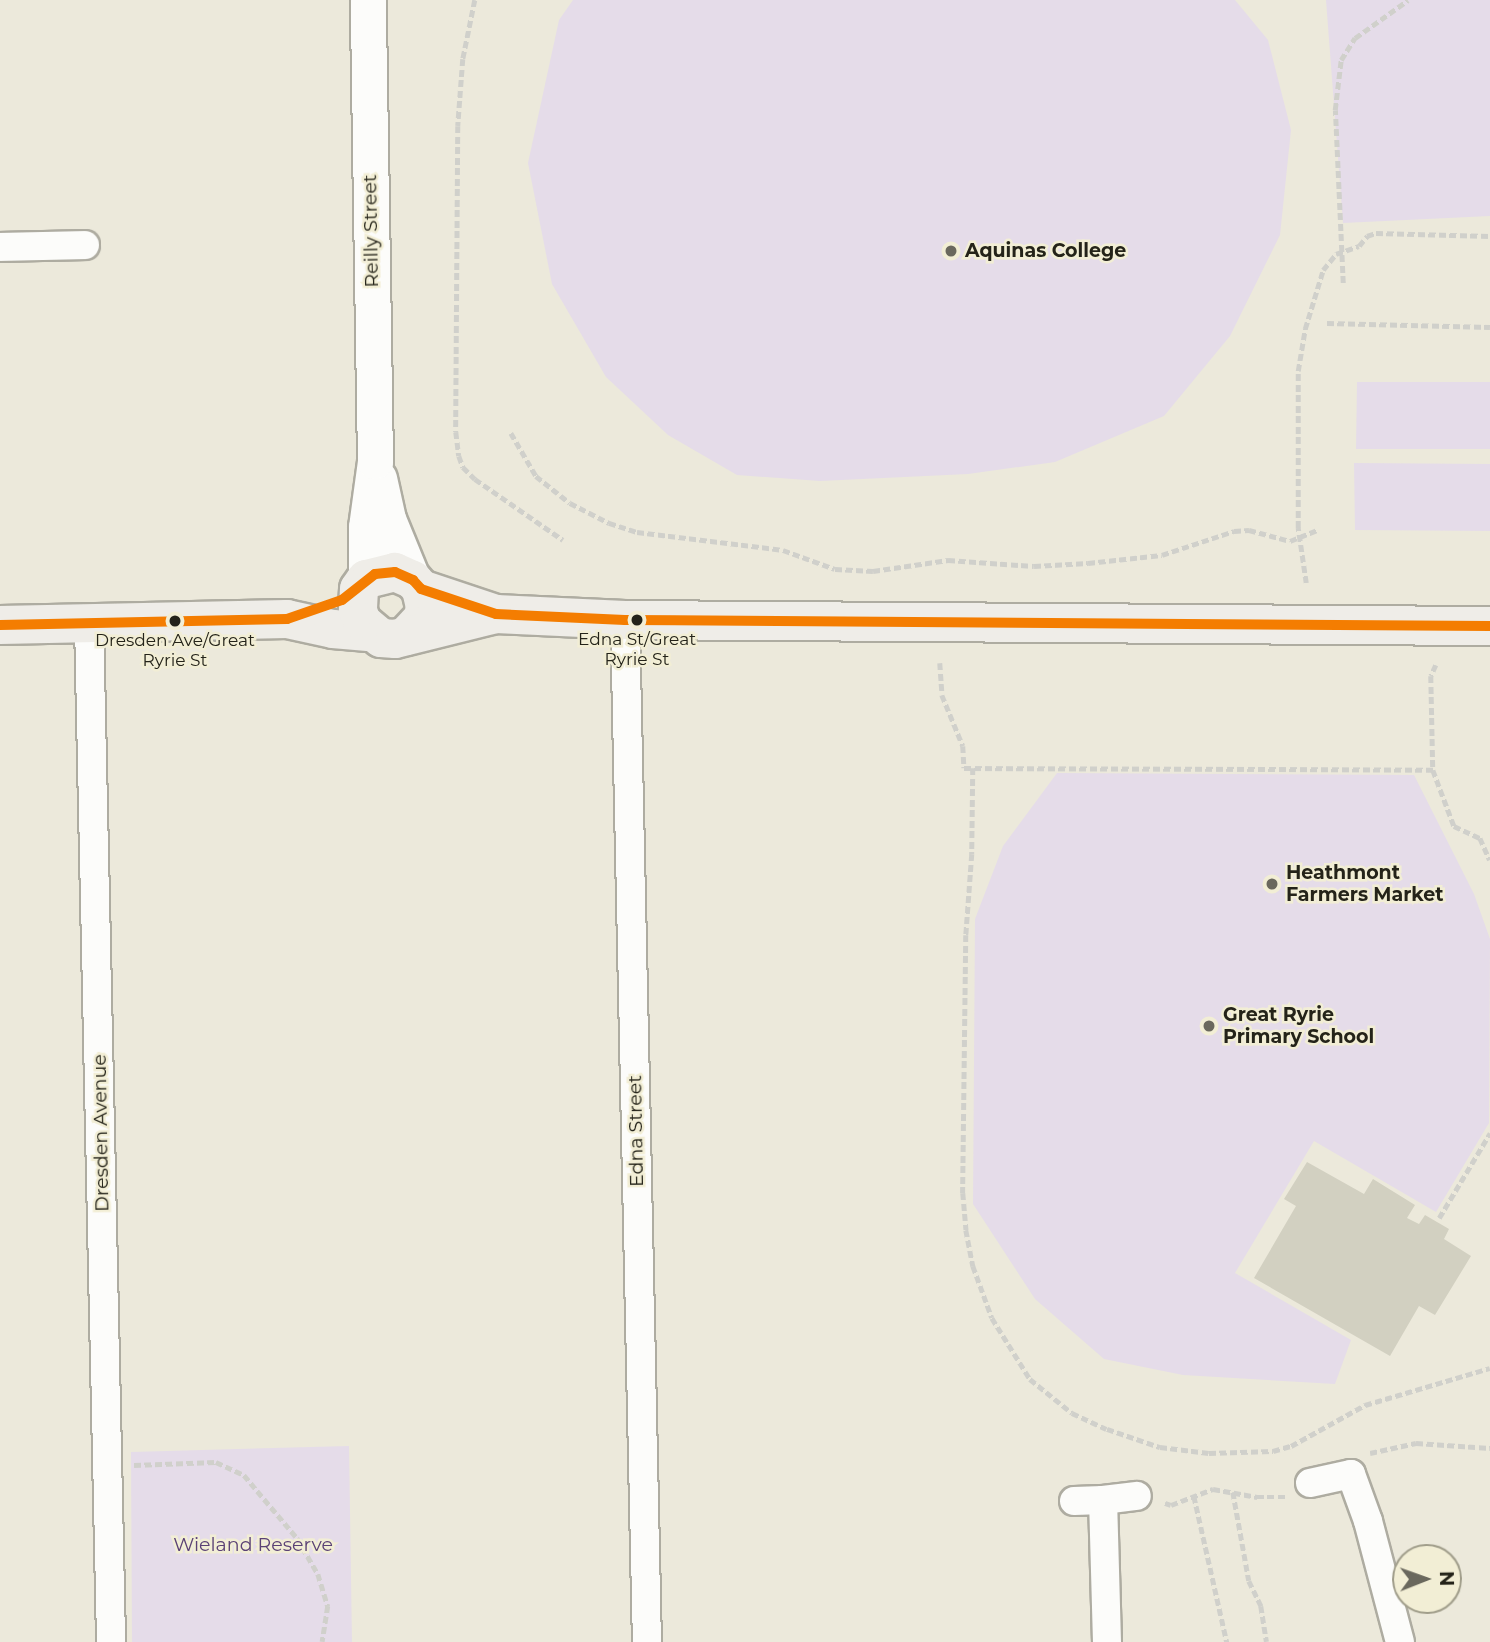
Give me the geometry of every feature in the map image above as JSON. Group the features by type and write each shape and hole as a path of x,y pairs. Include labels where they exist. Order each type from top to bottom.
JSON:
{"main road":[{"path":"287,619 342,600 375,574 395,572 417,584 496,614"},
{"path":"363,584 358,611 388,634"},
{"path":"388,634 423,618 425,607 417,584"},
{"path":"0,625 287,619 333,629 388,634 496,614 625,620 1490,626"}],"street":[{"name":"Reilly Street","path":"363,584 366,527 375,461 368,0"},
{"path":"0,247 85,245"},
{"name":"Reilly Street","path":"375,461 388,519 417,584"},
{"name":"Edna Street","path":"625,620 646,1642"},
{"name":"Dresden Avenue","path":"89,623 111,1642"},
{"path":"1310,1483 1350,1474 1368,1521 1400,1642"},
{"path":"1074,1501 1138,1496"},
{"path":"1103,1500 1107,1642"}],"path":[{"path":"475,0 463,58 458,125 456,432 459,456 463,467 475,479 563,540"},
{"path":"1343,283 1335,110 1341,60 1355,38 1408,0"},
{"path":"1306,583 1299,538 1298,372 1305,330 1322,270 1341,252 1359,246 1367,236 1376,233 1490,236"},
{"path":"1327,323 1490,327"},
{"path":"511,433 536,476 570,503 609,523 657,535 783,550 835,569 873,571 948,561 1034,566 1135,559 1162,555 1206,538 1249,530 1280,539 1299,538 1319,529"},
{"path":"940,663 942,695 963,746 964,768 1433,770"},
{"path":"1436,666 1431,676 1433,770 1454,826 1480,838 1490,860"},
{"path":"973,768 972,854 966,935 963,1192 966,1230 973,1266 992,1318 1030,1379 1072,1413 1107,1429 1160,1447 1209,1453 1273,1451 1291,1446 1365,1405 1490,1368"},
{"path":"1439,1219 1490,1133"},
{"path":"1350,1474 1350,1460 1381,1449 1416,1443 1490,1448"},
{"path":"108,1466 216,1462 244,1475 297,1538 317,1574 328,1606 322,1642"},
{"path":"1138,1496 1171,1505 1213,1489 1290,1497 1310,1483"},
{"path":"1233,1492 1250,1581 1261,1606 1268,1642"},
{"path":"1194,1496 1227,1642"}],"green space":[{"path":"573,0 1235,0 1268,40 1291,130 1280,235 1230,336 1164,416 1055,462 968,474 820,481 737,475 668,435 606,377 552,284 528,163 559,20"},
{"path":"1326,0 1490,0 1490,216 1343,223"},
{"path":"1357,382 1490,382 1490,449 1356,449"},
{"path":"1354,463 1490,464 1490,531 1355,530"},
{"path":"1057,773 1414,775 1474,894 1490,939 1489,1123 1436,1212 1314,1141 1235,1273 1351,1340 1335,1384 1183,1375 1104,1359 1035,1299 973,1204 975,919 1003,846"},
{"name":"Wieland Reserve","path":"349,1446 352,1642 132,1642 131,1452"}],"building":[{"path":"1307,1162 1364,1194 1373,1179 1415,1205 1407,1218 1419,1224 1425,1215 1449,1229 1444,1239 1471,1256 1435,1315 1419,1306 1390,1356 1254,1278 1296,1206 1284,1199"}],"transit line":[{"path":"0,625 287,619 342,600 375,574 395,572 413,580 421,589 496,614 625,620 1490,626"}],"place":[{"name":"Aquinas College","path":"951,251"},
{"name":"Edna St/Great Ryrie St","path":"637,620"},
{"name":"Dresden Ave/Great Ryrie St","path":"175,621"},
{"name":"Heathmont Farmers Market","path":"1272,884"},
{"name":"Great Ryrie Primary School","path":"1209,1026"}]}
